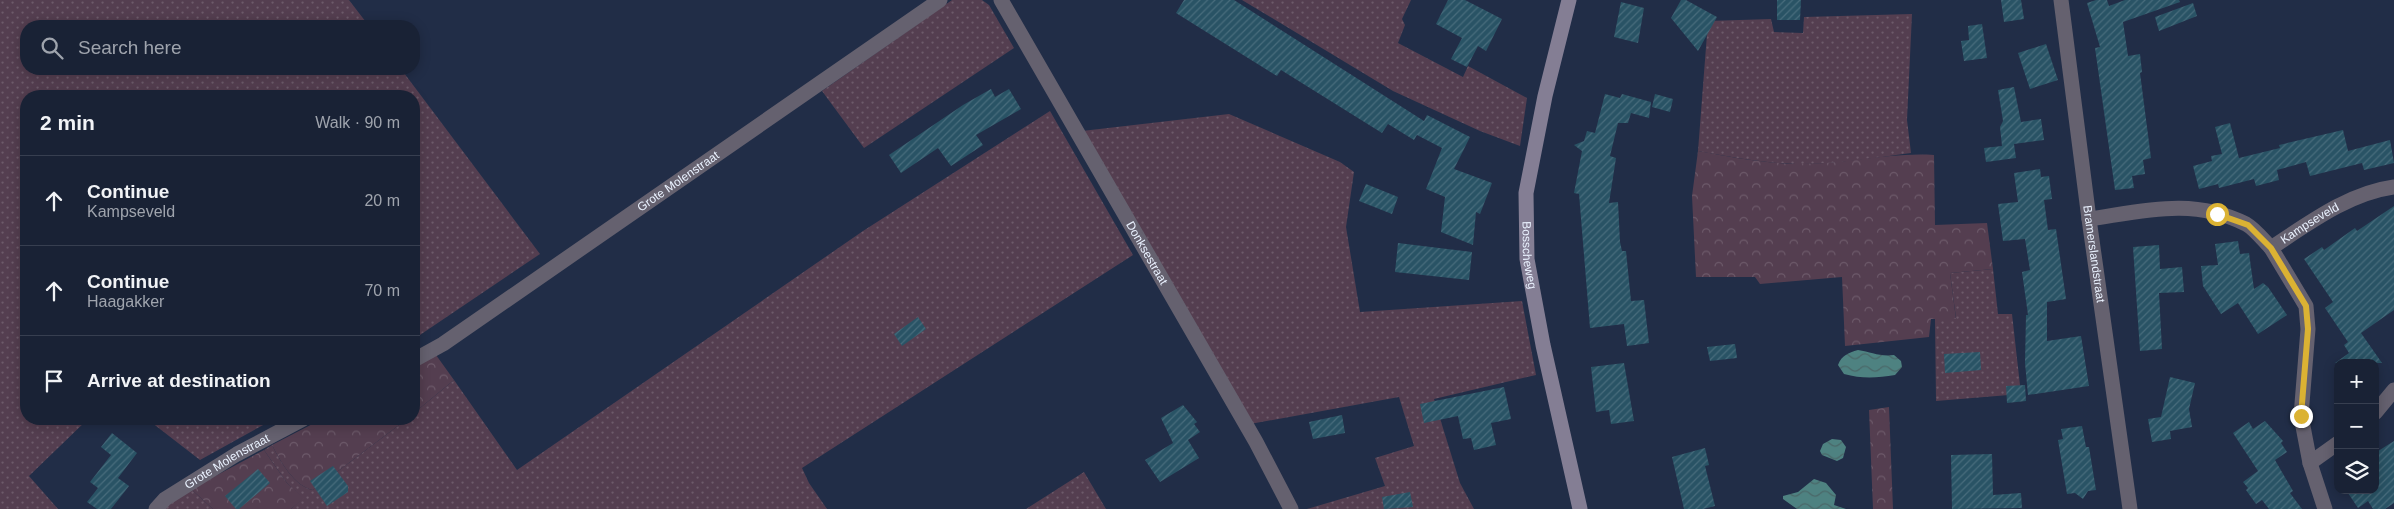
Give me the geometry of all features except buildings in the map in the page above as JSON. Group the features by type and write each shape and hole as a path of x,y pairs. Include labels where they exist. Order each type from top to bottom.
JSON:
{"street":[{"name":"Grote Molenstraat","path":"420,357 443,344 940,0"},
{"name":"Donksestraat","path":"1002,0 1256,442 1291,509"},
{"name":"Bosscheweg","path":"1569,0 1545,96 1526,193 1527,249 1543,345 1580,509"},
{"name":"Bramerslandstraat","path":"2061,0 2089,219 2130,509"},
{"name":"Kampseveld","path":"2089,219 2171,207 2196,208 2248,225 2271,248 2326,213 2373,190 2394,187"},
{"path":"2271,248 2306,306 2308,329 2301,416 2310,463 2325,509"},
{"path":"2379,408 2394,390"},
{"name":"Grote Molenstraat","path":"156,509 165,499 229,459 293,425"},
{"path":"2310,463 2334,446"}],"green space":[{"path":"0,0 349,0 364,20 20,20 20,75 406,75 417,90 20,90 20,425 82,425 29,476 58,509 0,509"},
{"path":"952,0 982,0 989,5 1014,48 864,148 822,91"},
{"path":"1242,0 1411,0 1402,19 1405,25 1398,43 1463,77 1468,66 1527,98 1520,146 1480,131 1393,91"},
{"path":"1912,14 1907,120 1911,153 1839,162 1796,164 1759,161 1698,151 1708,21 1771,19 1774,32 1803,33 1804,17"},
{"path":"420,94 540,254 420,335"},
{"path":"1050,111 1133,255 802,468 809,483 827,509 291,509 303,498 287,483 264,450 272,445 294,479 306,488 313,490 399,425 420,425 420,408 454,380 517,470 863,231"},
{"path":"1229,114 1340,162 1354,172 1346,227 1360,312 1522,301 1536,375 1434,399 1460,483 1474,509 1307,509 1385,486 1375,458 1414,446 1399,397 1250,424 1082,131"},
{"path":"1698,151 1759,161 1797,164 1831,163 1900,155 1934,155 1935,225 1987,223 1993,269 1950,273 1956,319 1931,319 1929,337 1845,346 1842,277 1760,284 1755,277 1696,277 1692,196"},
{"path":"1993,269 1998,314 2012,314 2021,394 1936,401 1935,319 1956,318 1950,273"},
{"path":"436,355 454,380 420,408 420,364"},
{"path":"1889,407 1893,509 1873,509 1869,410"},
{"path":"155,425 263,425 200,460"},
{"path":"310,425 399,425 313,490 306,488 294,479 272,445"},
{"path":"264,450 287,483 304,498 291,509 213,509 191,489"},
{"path":"1084,472 1106,509 1026,509"},
{"path":"191,489 213,509 163,509"}],"water":[{"path":"1858,350 1880,355 1894,355 1901,361 1902,367 1895,375 1882,377 1844,374 1838,365 1841,359 1851,352"},
{"path":"1832,439 1841,440 1846,447 1843,458 1837,461 1822,455 1820,451 1823,444"},
{"path":"1814,479 1826,483 1836,495 1834,505 1846,509 1797,509 1783,499 1783,496 1798,492"}],"route":[{"path":"2217,214 2248,225 2271,248 2306,306 2308,329 2301,416"}]}
